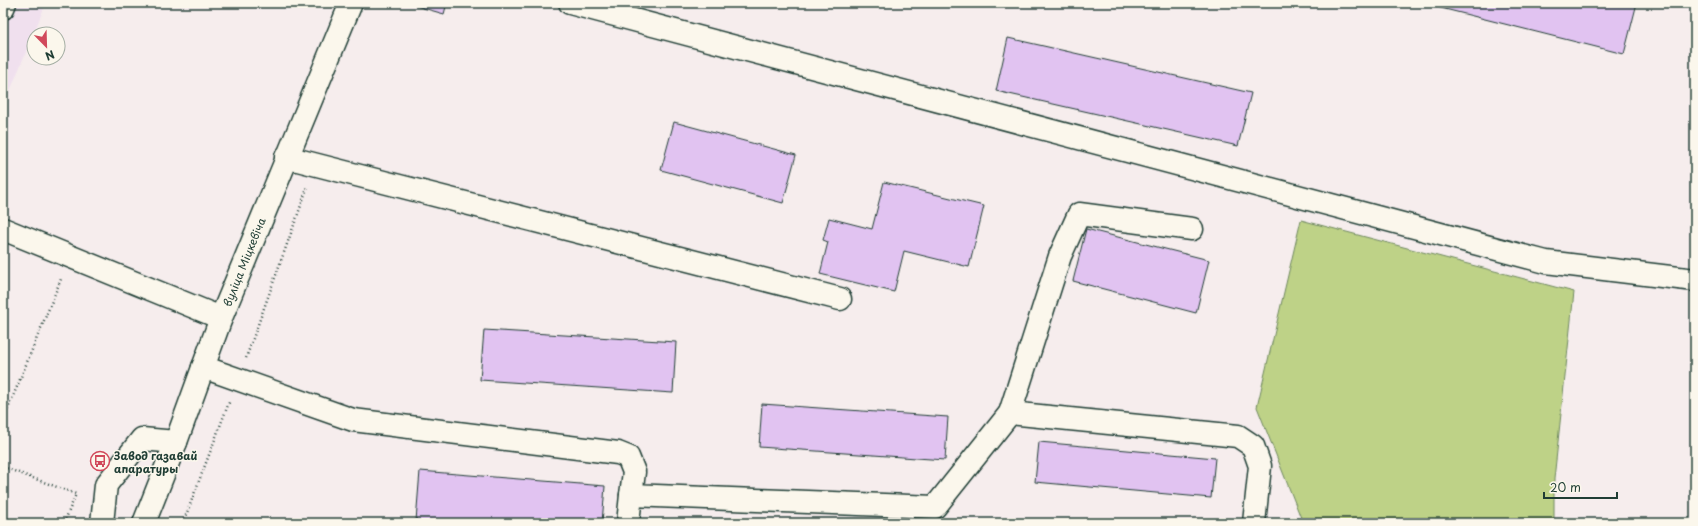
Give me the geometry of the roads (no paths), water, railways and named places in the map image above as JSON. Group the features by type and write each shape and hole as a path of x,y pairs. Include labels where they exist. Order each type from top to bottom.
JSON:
{"street":[{"path":"3,8 5,3"},
{"name":"вуліца Міцкевіча","path":"144,523 176,442 221,318 286,157 351,3"},
{"path":"570,3 619,9 1546,262 1695,280"},
{"path":"286,157 840,299"},
{"path":"631,495 908,514 935,506 1010,413 1060,256 1079,214 1192,229"},
{"path":"3,229 221,318"},
{"path":"203,367 353,420 618,453 628,457 634,472 628,523"},
{"path":"1010,413 1238,436 1253,446 1260,466 1254,523"},
{"path":"102,523 106,485 142,439 176,442"}],"place":[{"name":"Завод газавай апаратуры","path":"100,461"}]}
